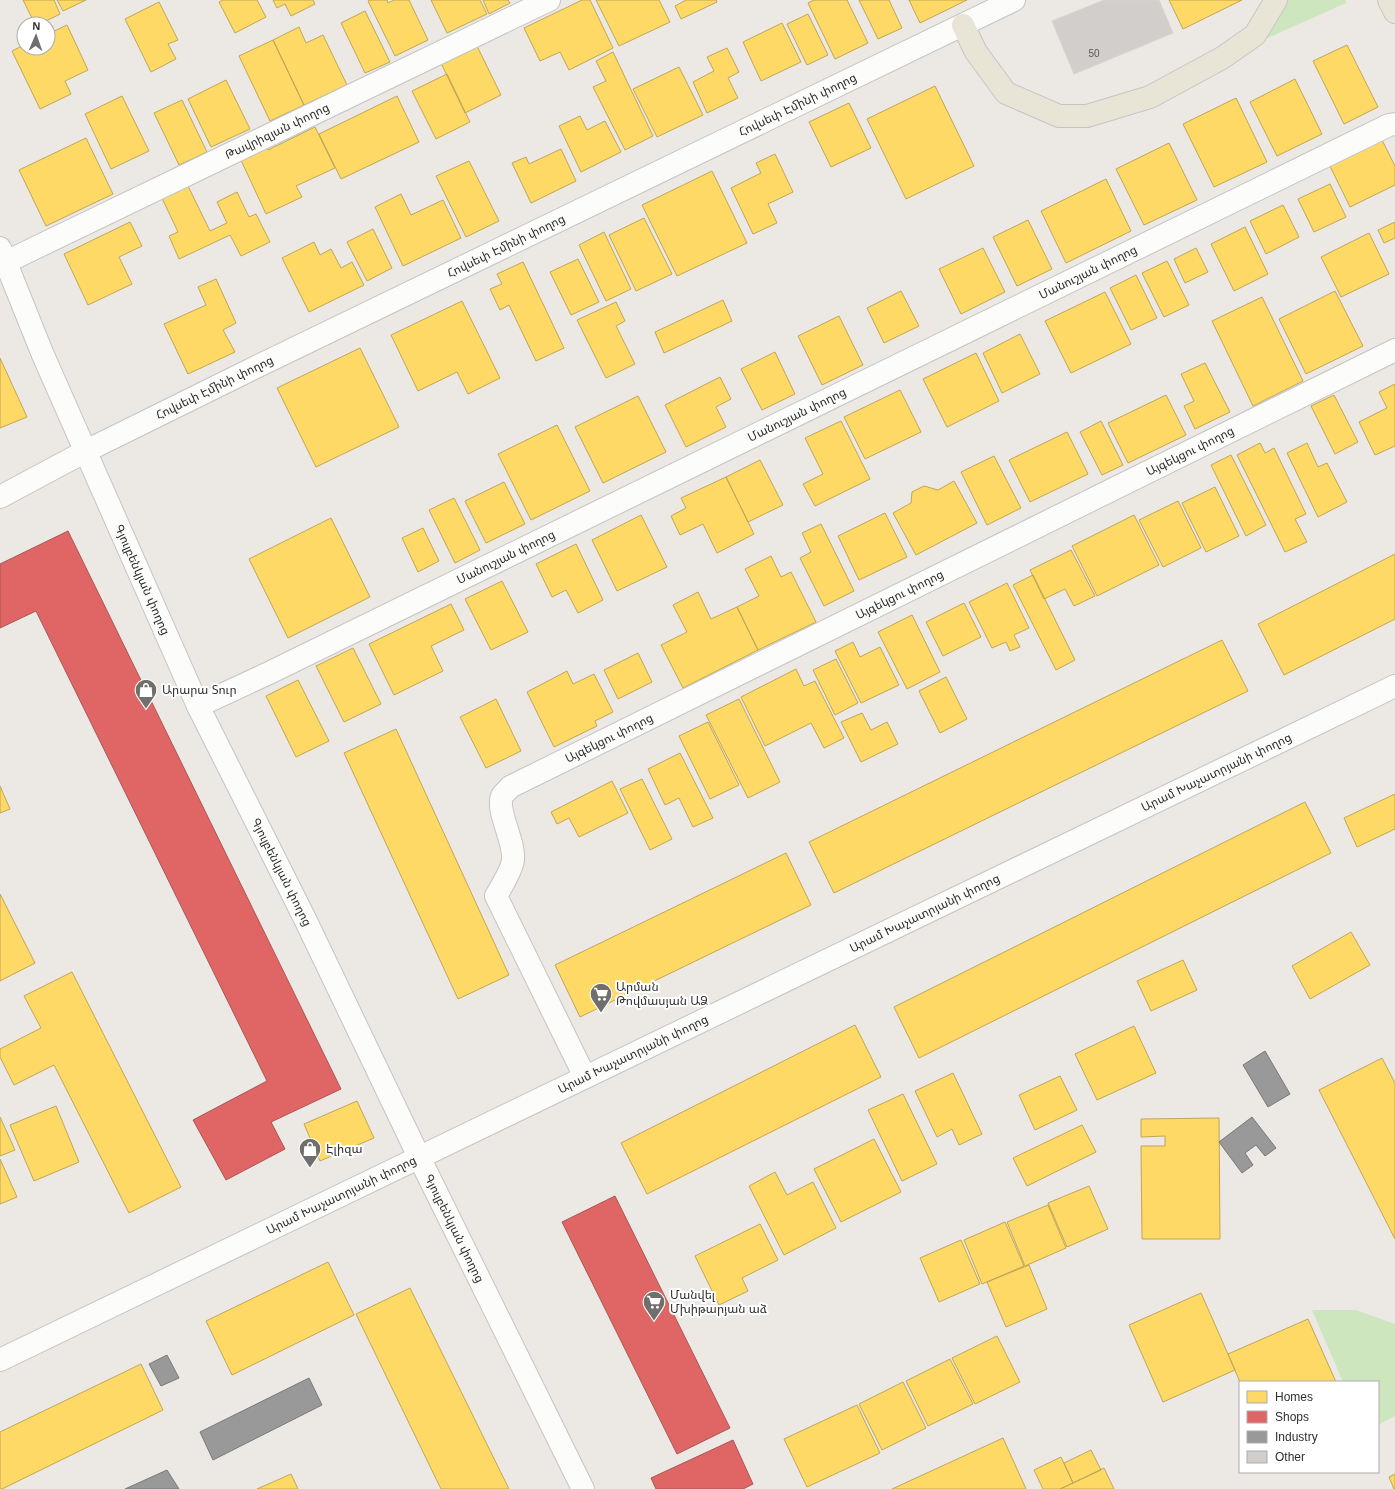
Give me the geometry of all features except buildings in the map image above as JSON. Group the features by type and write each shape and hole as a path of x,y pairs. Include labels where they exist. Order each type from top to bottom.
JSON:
{"main road":[{"path":"963,25 976,52 1006,93 1059,116 1087,116 1150,97 1222,58 1255,35 1276,0"},
{"path":"1389,0 1395,12"}],"street":[{"name":"Թավրիզյան փողոց","path":"3,255 549,0"},
{"name":"Հովսեփ Էմինի փողոց","path":"0,497 86,451 266,362 1014,0"},
{"name":"Մանուշյան փողոց","path":"198,706 269,673 1382,128 1395,124"},
{"name":"Գյուլբենկյան փողոց","path":"3,255 43,355 198,706 305,919 419,1157 583,1489"},
{"name":"Այգեկցու փողոց","path":"585,1077 496,896 513,862 514,851 512,842 501,808 502,796 510,787 1395,350"},
{"name":"Արամ Խաչատրյանի փողոց","path":"0,1360 1395,686"}],"green space":[{"path":"1287,0 1345,0 1346,3 1263,40"},
{"path":"1312,1310 1356,1310 1395,1324 1395,1416 1379,1424 1379,1381 1343,1381"}],"place":[{"name":"Արարա Տուր","path":"146,710"},
{"name":"Արման Թովմասյան ԱՁ","path":"601,1014"},
{"name":"Էլիզա","path":"310,1168"},
{"name":"Մանվել Մխիթարյան աձ","path":"654,1322"}]}
